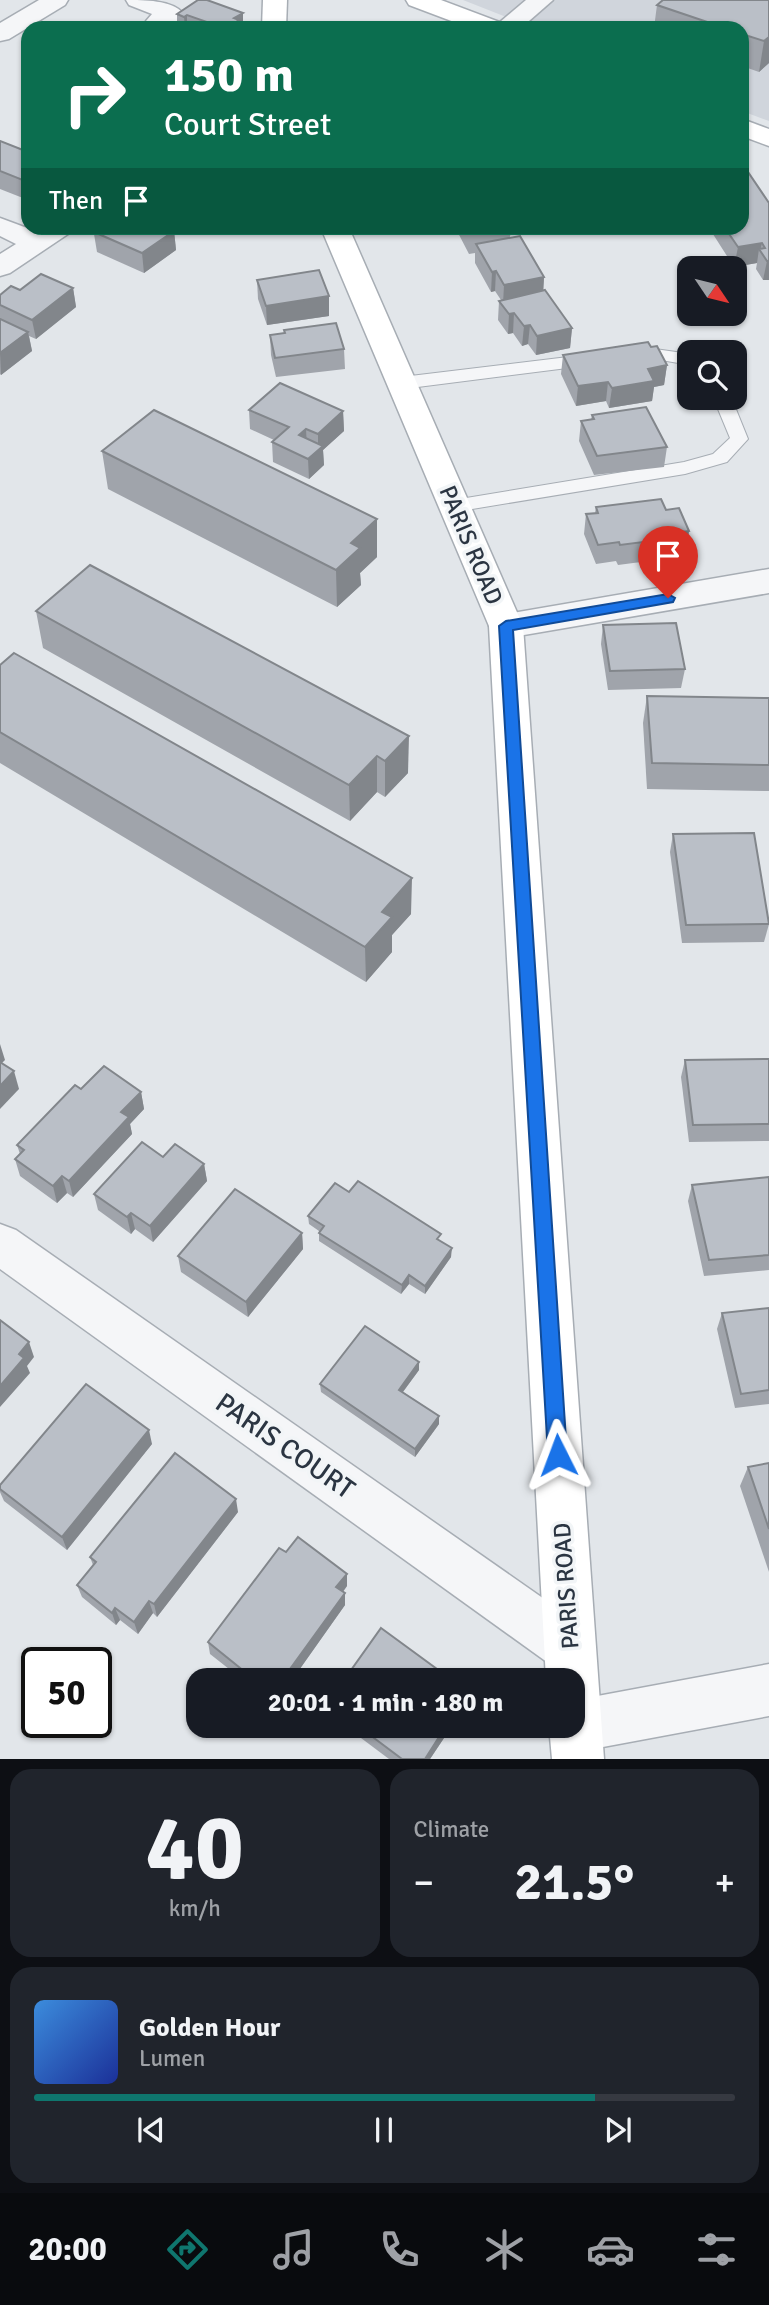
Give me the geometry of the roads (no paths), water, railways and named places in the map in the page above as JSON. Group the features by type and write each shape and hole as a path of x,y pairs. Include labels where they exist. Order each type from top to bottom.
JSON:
{"main road":[{"path":"274,21 275,0"},
{"path":"418,0 474,21"},
{"path":"749,130 769,138"},
{"name":"PARIS ROAD","path":"338,235 506,626 572,1668"}],"street":[{"path":"21,21 56,0"},
{"path":"138,0 171,13 158,21"},
{"path":"514,21 541,0"},
{"path":"0,34 21,21"},
{"path":"0,226 21,230"},
{"path":"0,267 47,235"},
{"path":"506,626 769,581"},
{"name":"PARIS COURT","path":"0,1244 535,1668"},
{"path":"585,1698 769,1690"}],"lane":[{"path":"402,383 655,354 677,358"},
{"path":"454,506 685,468 720,458 739,439 738,430 728,410"}]}
